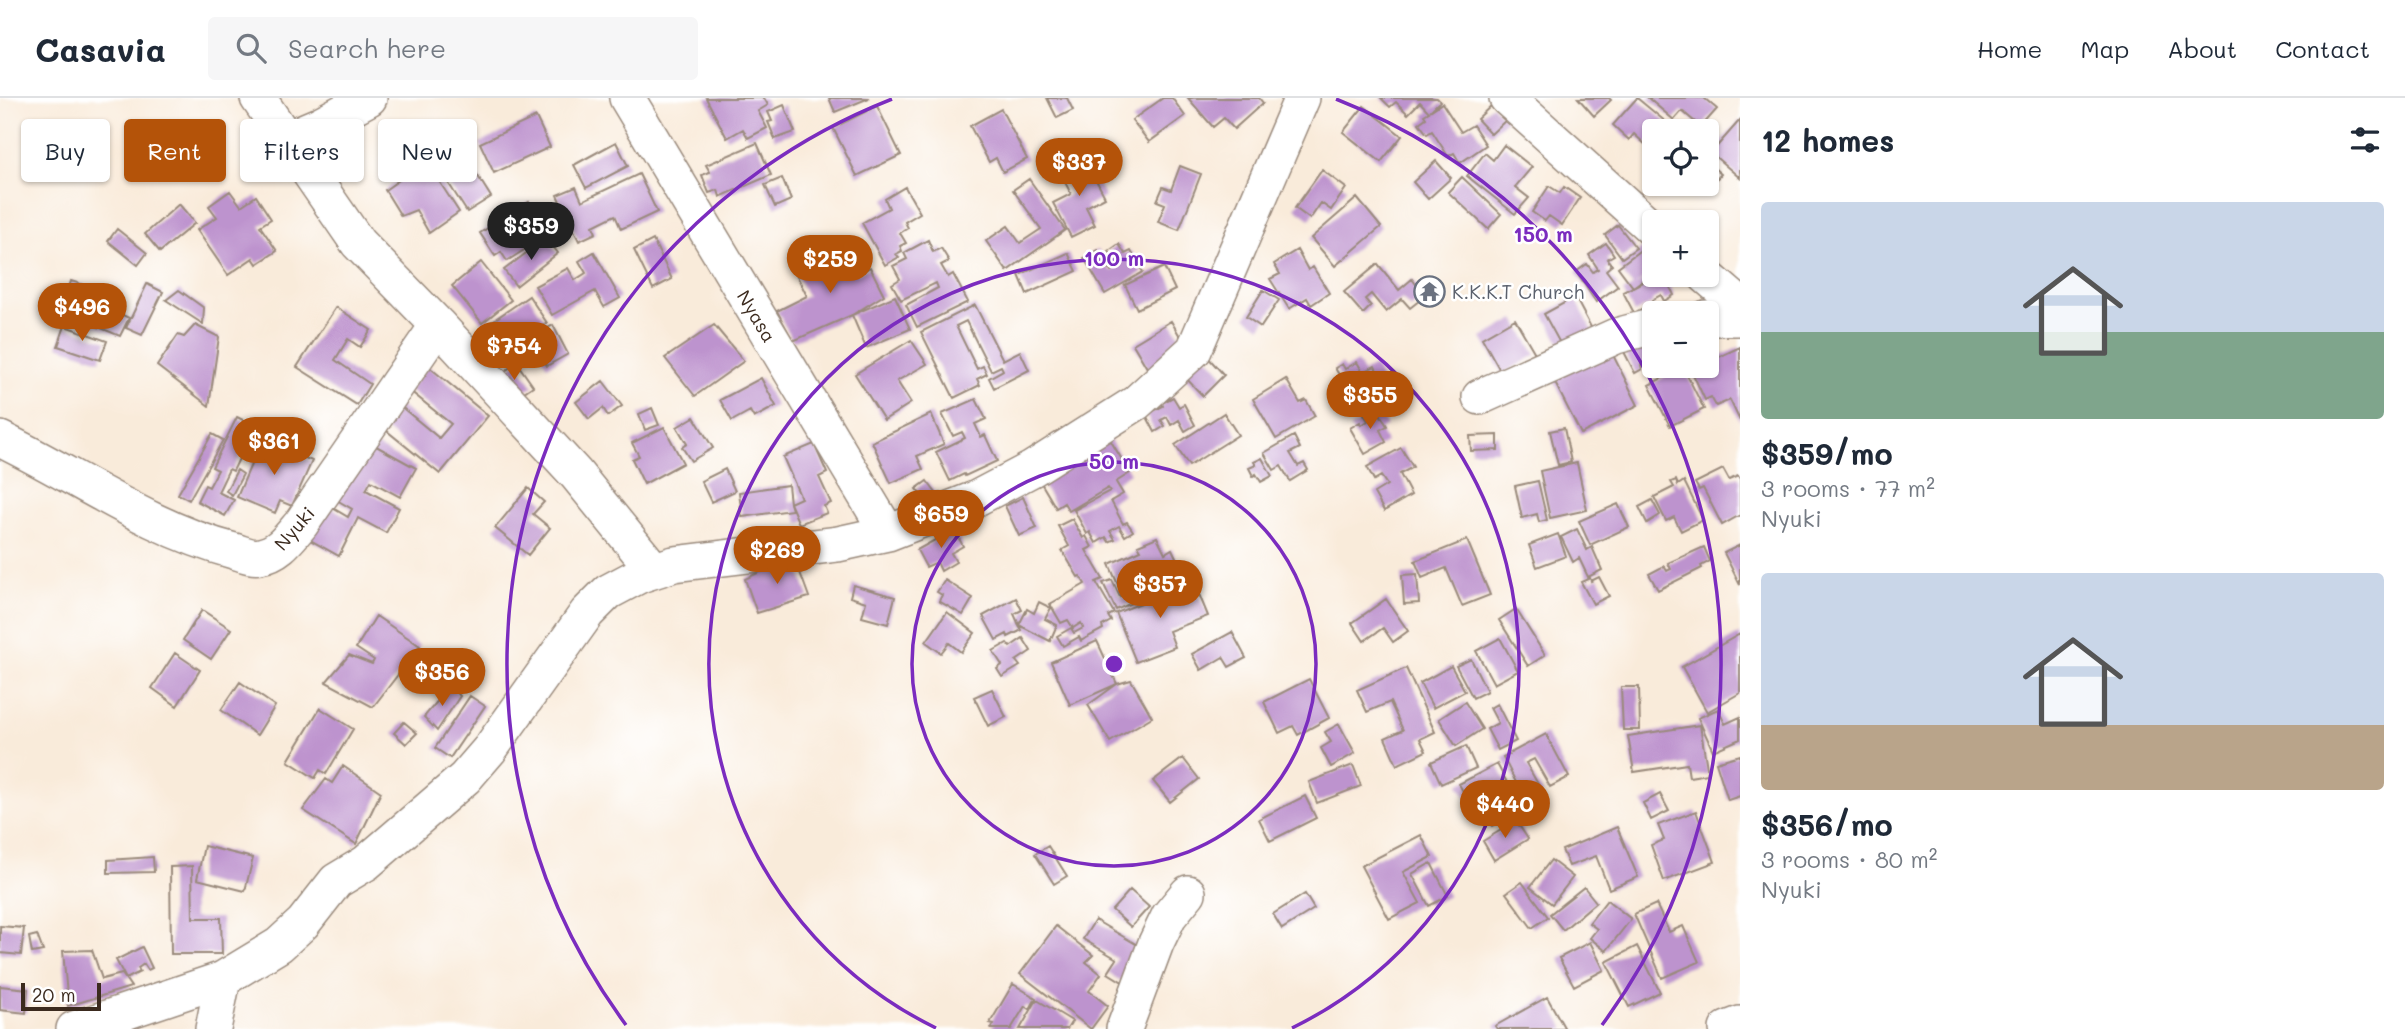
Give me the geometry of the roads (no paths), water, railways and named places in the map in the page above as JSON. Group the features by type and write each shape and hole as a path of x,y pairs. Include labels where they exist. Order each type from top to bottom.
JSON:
{"street":[{"path":"258,98 272,119"},
{"path":"330,119 369,98"},
{"name":"Nyasa","path":"627,98 888,533"},
{"path":"74,1029 223,979 279,945 303,923 336,881 375,856 465,778 490,749 587,613 608,592 654,570 674,564 838,544 888,533 975,499 1032,469 1136,402 1194,351 1303,98"},
{"path":"1527,105 1642,218"},
{"path":"316,182 358,243 576,474 654,570"},
{"path":"1719,287 1740,305"},
{"path":"1719,318 1740,318"},
{"name":"Nyuki","path":"0,439 76,481 201,542 256,557 271,553 284,545 301,524 438,325"},
{"path":"1480,397 1616,336 1642,329"},
{"path":"1124,1029 1160,934 1169,916 1188,892"},
{"path":"213,1029 223,979"},
{"path":"1727,1029 1740,1024"}],"place":[{"name":"K.K.K.T Church","path":"1429,291"}]}
